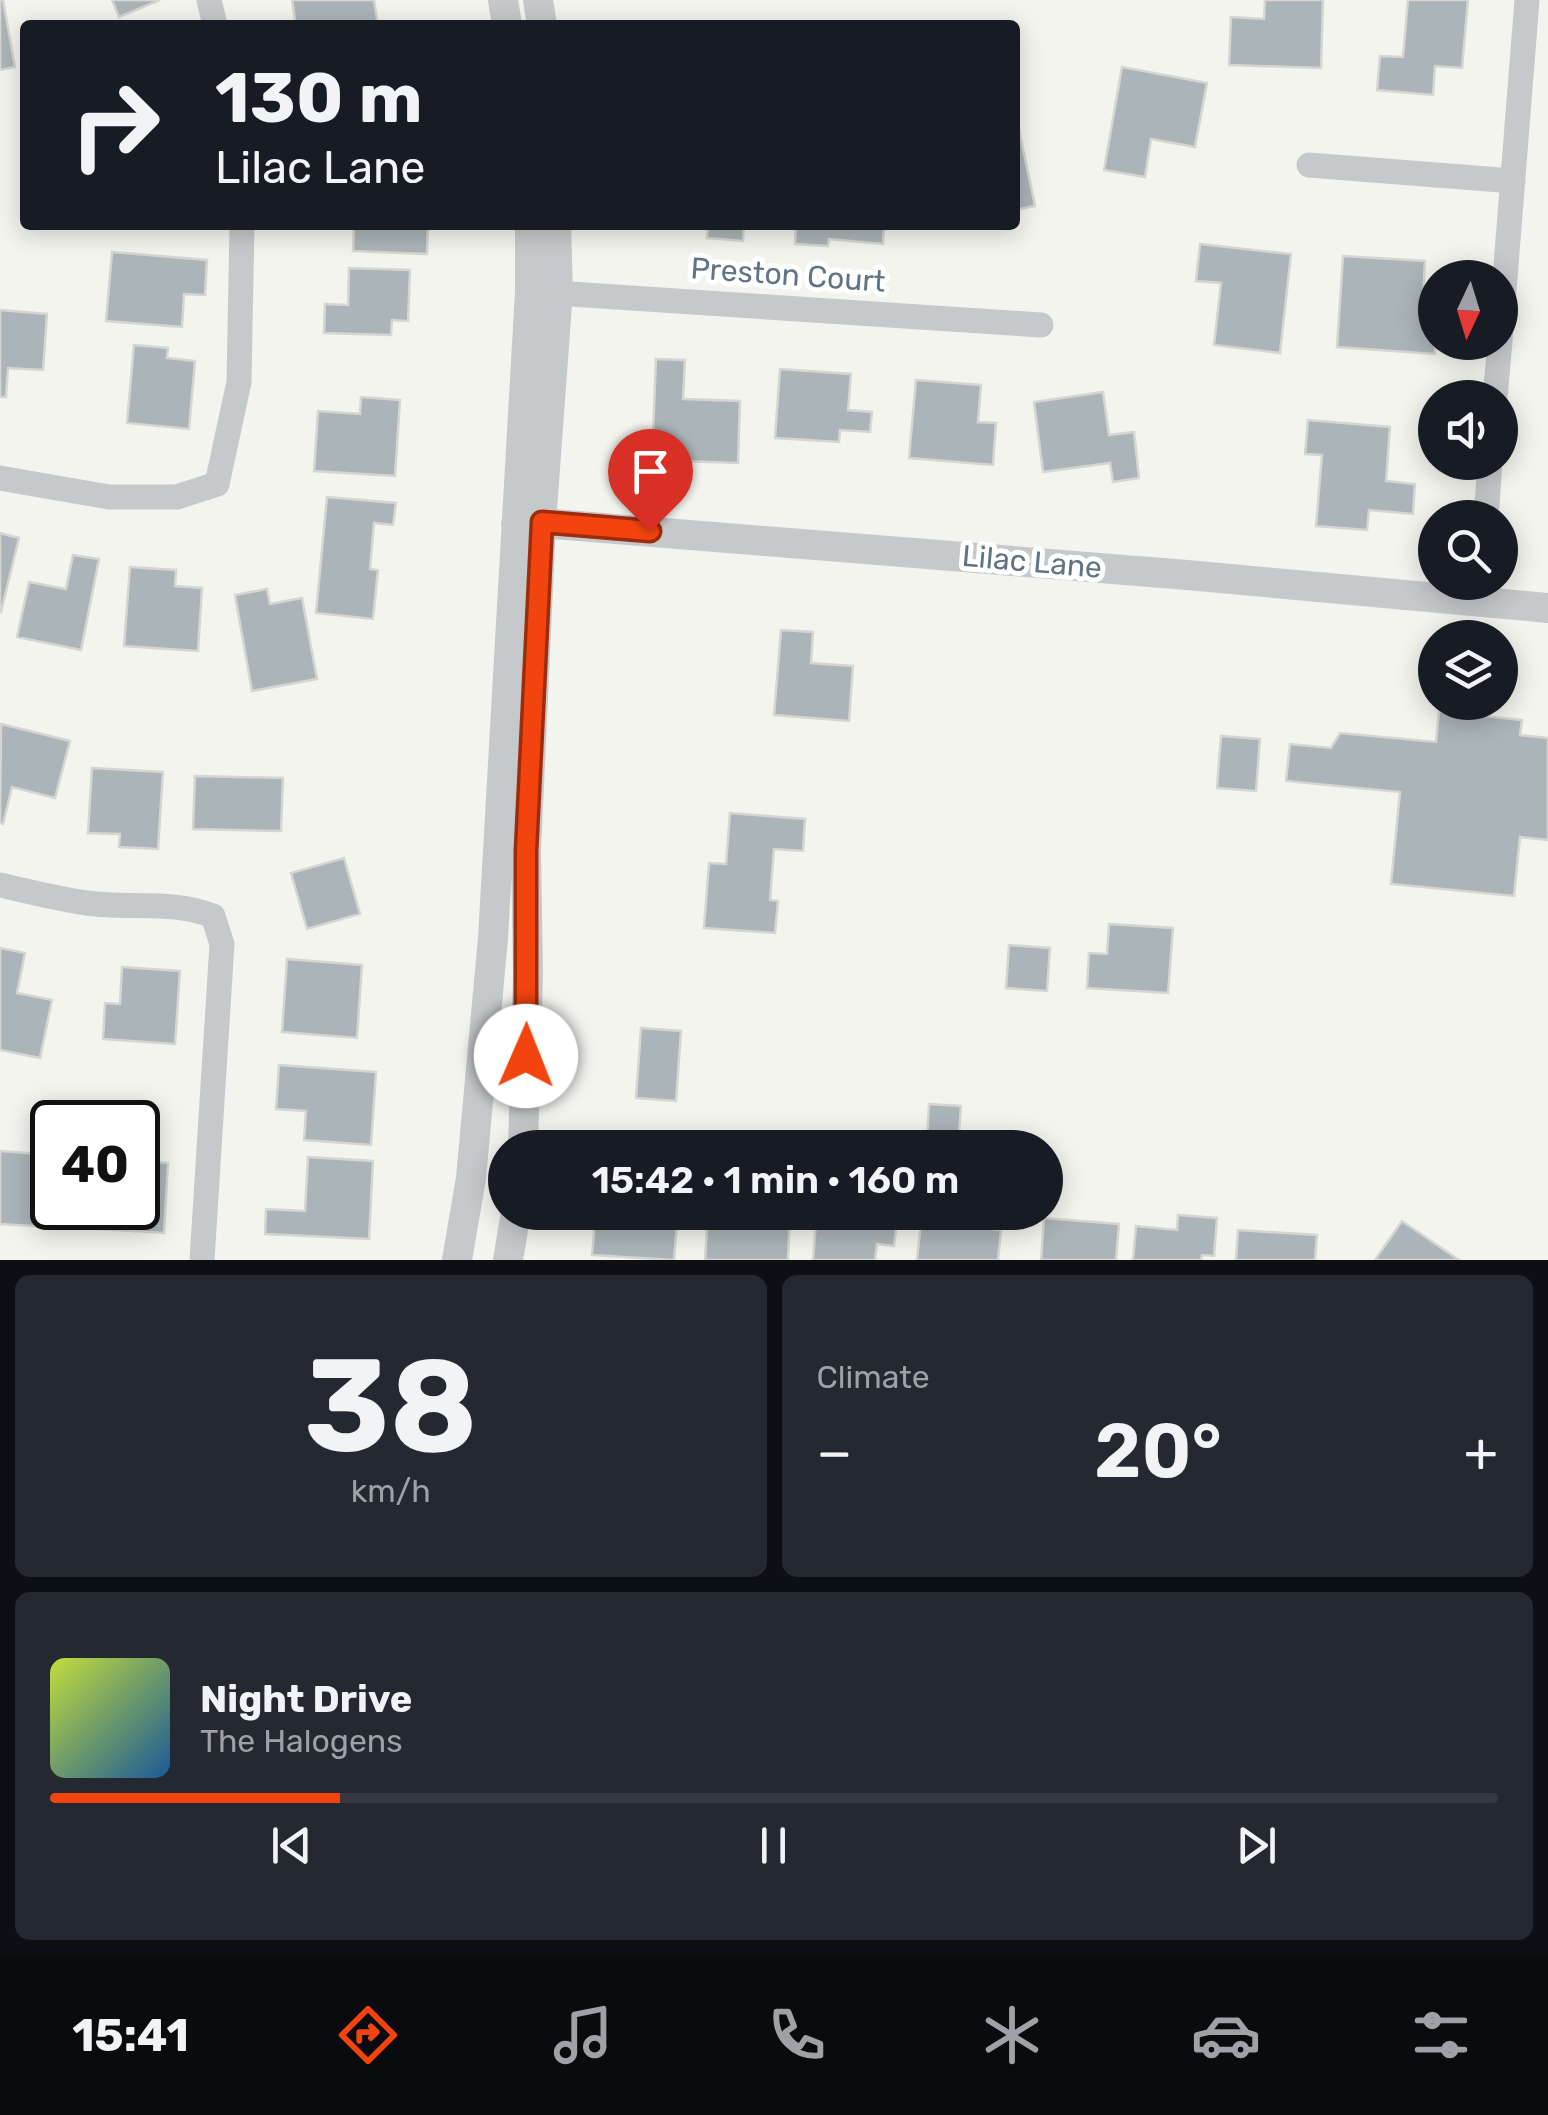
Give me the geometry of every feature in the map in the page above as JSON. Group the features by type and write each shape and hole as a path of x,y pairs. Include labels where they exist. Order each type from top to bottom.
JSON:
{"street":[{"path":"1507,260 1526,0"},
{"path":"1309,165 1513,181"},
{"path":"0,478 108,497 177,496 217,484 239,382 242,230"},
{"path":"531,230 544,292"},
{"path":"456,1260 471,1178 515,790 544,292 555,230"},
{"name":"Preston Court","path":"544,292 1041,325"},
{"name":"Lilac Lane","path":"529,523 1168,573 1418,588"},
{"name":"Lilac Lane","path":"1514,600 1548,608"},
{"path":"515,790 523,1130"},
{"path":"0,885 87,903 144,908 189,906 213,916 222,944 202,1260"},
{"path":"508,1260 513,1230"}],"building":[{"path":"0,0 15,67 0,70"},
{"path":"112,0 160,0 119,17"},
{"path":"292,0 374,0 377,20 295,20"},
{"path":"1265,0 1323,0 1321,68 1229,65 1231,17 1264,19"},
{"path":"1408,0 1468,0 1462,68 1435,66 1433,95 1377,90 1380,56 1403,57"},
{"path":"1122,67 1207,83 1195,147 1151,139 1145,177 1104,170"},
{"path":"1020,135 1035,206 1020,209"},
{"path":"354,230 428,230 427,254 353,251"},
{"path":"708,230 744,230 743,241 707,238"},
{"path":"796,230 884,230 883,244 829,239 828,246 795,244"},
{"path":"1200,244 1291,254 1280,353 1214,345 1221,283 1196,281"},
{"path":"112,252 207,260 205,295 184,294 182,327 106,321"},
{"path":"1343,256 1418,261 1418,353 1337,347"},
{"path":"349,268 410,270 408,321 392,320 391,335 324,333 325,304 348,305"},
{"path":"0,310 47,314 43,370 8,368 6,397 0,397"},
{"path":"134,345 168,348 167,358 195,361 189,429 127,423"},
{"path":"656,359 685,360 683,399 740,401 738,463 652,460"},
{"path":"780,369 851,374 848,410 872,412 870,432 840,430 839,442 775,438"},
{"path":"916,380 981,385 978,422 996,423 993,465 909,458"},
{"path":"1103,392 1109,435 1134,432 1139,478 1113,482 1110,463 1043,472 1034,402"},
{"path":"361,397 400,400 395,476 314,471 318,411 360,414"},
{"path":"1308,420 1390,427 1386,481 1415,484 1413,514 1369,510 1367,530 1316,526 1322,455 1305,454"},
{"path":"327,497 396,503 393,525 374,523 370,569 378,570 373,619 316,613"},
{"path":"0,533 19,538 1,612 0,611"},
{"path":"73,555 99,559 81,650 17,637 29,582 66,589"},
{"path":"130,567 176,570 175,586 202,588 198,651 124,646"},
{"path":"267,589 270,604 302,598 317,679 252,691 235,595"},
{"path":"781,630 813,632 811,663 853,666 849,721 774,715"},
{"path":"1438,720 1522,720 1520,735 1548,738 1548,840 1520,837 1514,896 1391,884 1400,792 1286,781 1290,744 1331,748 1340,733 1436,742"},
{"path":"1,724 70,741 55,798 12,787 3,824 0,823"},
{"path":"1221,736 1260,739 1256,791 1217,788"},
{"path":"92,768 163,772 158,849 119,847 120,834 88,833"},
{"path":"195,776 283,778 281,831 193,829"},
{"path":"730,813 805,819 803,851 774,849 770,900 778,901 775,933 704,928 709,863 726,864"},
{"path":"344,858 360,914 307,929 291,873"},
{"path":"1109,924 1173,928 1168,993 1087,988 1089,953 1107,954"},
{"path":"1009,945 1050,948 1047,991 1006,988"},
{"path":"0,948 25,953 17,993 52,1000 40,1058 0,1050"},
{"path":"287,959 362,965 357,1038 282,1032"},
{"path":"122,967 180,971 175,1044 103,1039 105,1003 120,1004"},
{"path":"641,1028 681,1031 676,1101 636,1098"},
{"path":"279,1065 376,1072 371,1145 304,1140 306,1111 276,1109"},
{"path":"929,1104 961,1106 959,1130 928,1130"},
{"path":"0,1151 30,1153 30,1226 0,1224"},
{"path":"308,1157 373,1161 369,1239 265,1234 266,1209 305,1211"},
{"path":"160,1162 168,1163 164,1233 116,1230 160,1230"},
{"path":"1178,1215 1217,1218 1214,1256 1202,1255 1201,1260 1133,1260 1136,1226 1177,1230"},
{"path":"1063,1220 1119,1224 1116,1260 1041,1260 1043,1230 1063,1230"},
{"path":"1402,1221 1459,1260 1375,1260"},
{"path":"594,1230 676,1230 674,1260 592,1255"},
{"path":"707,1230 789,1230 788,1260 705,1260"},
{"path":"816,1230 896,1230 894,1246 877,1244 875,1260 813,1260"},
{"path":"920,1230 1001,1230 998,1260 917,1260"},
{"path":"1238,1230 1317,1235 1315,1260 1236,1260"}],"route":[{"path":"526,1056 526,851 542,522 650,531"}]}
